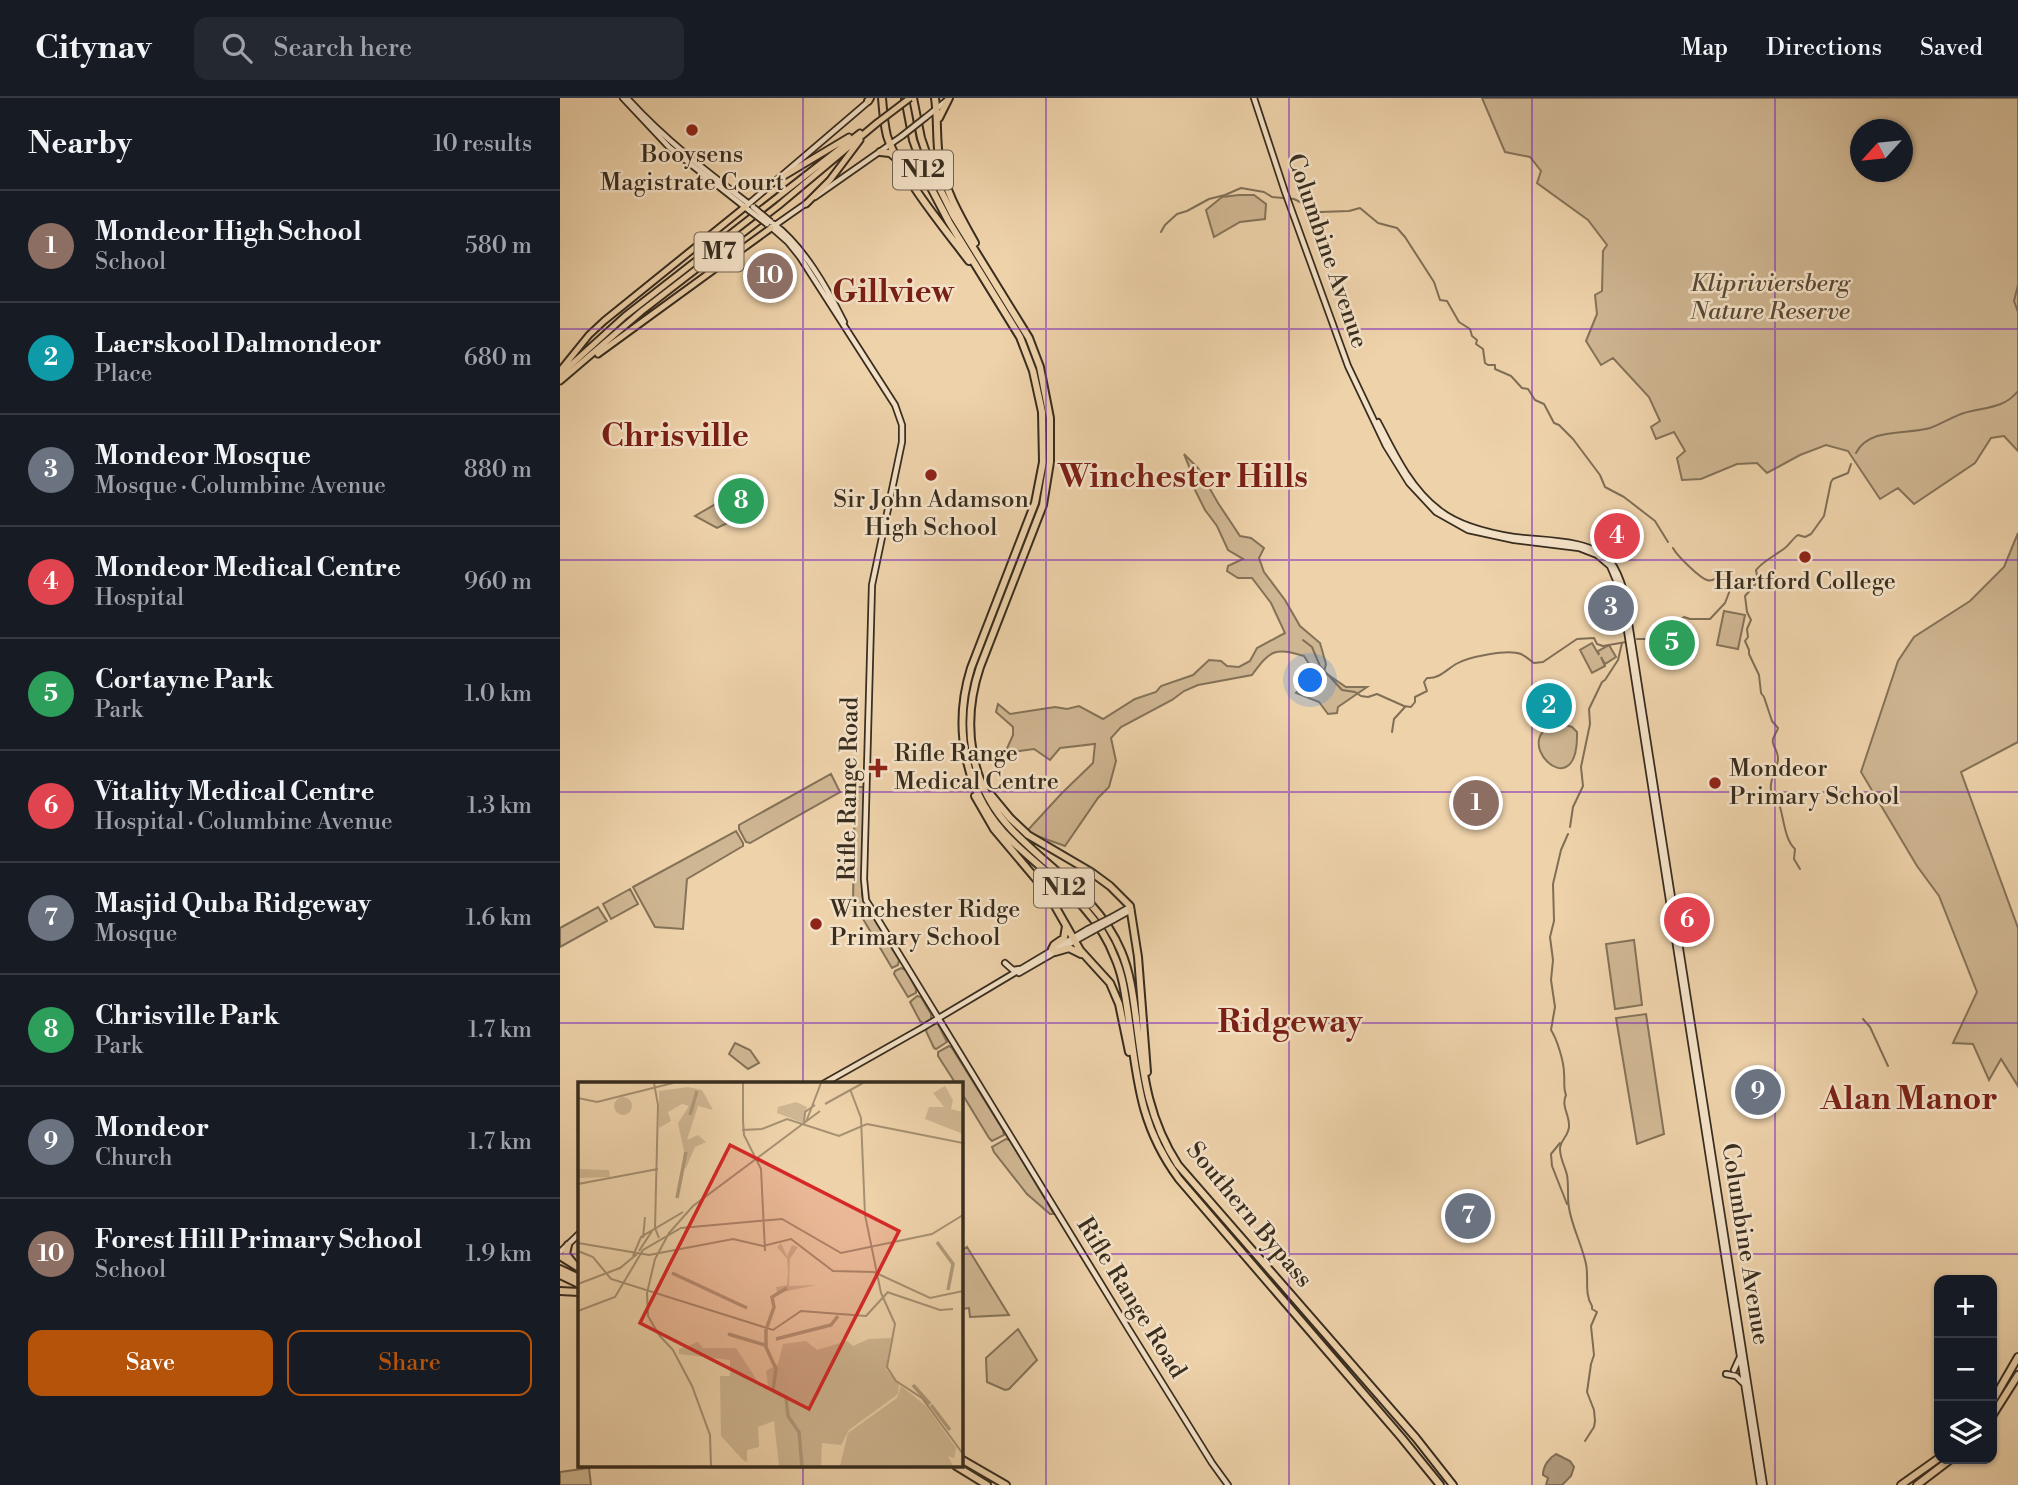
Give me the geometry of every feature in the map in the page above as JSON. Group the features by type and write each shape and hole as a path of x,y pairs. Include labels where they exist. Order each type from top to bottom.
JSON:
{"highway":[{"path":"881,98 887,134 897,159 986,282"},
{"name":"Southern Bypass","path":"908,98 913,140 928,182 949,222 1020,337 1033,371 1042,412 1044,447 1033,511 967,684 962,714 965,752 975,787 994,820 1009,838 1082,904 1108,940 1122,978 1143,1111 1153,1136 1179,1179 1440,1485"},
{"name":"Southern Bypass","path":"908,98 935,179 953,215 1029,338 1049,403 1051,453 1047,486 1039,517 973,689 969,726 976,769 991,803 1004,822 1090,901 1113,933 1130,979 1147,1096 1167,1146 1193,1183 1416,1438 1453,1485"},
{"path":"935,98 939,157 947,186 999,288"},
{"path":"937,128 940,113 949,98"},
{"path":"887,134 893,139 901,137"},
{"path":"880,152 890,153 897,159"},
{"path":"965,752 965,768 969,781 994,829 1043,888 1082,952 1108,980 1117,998 1137,1084"},
{"path":"976,769 1000,807 1024,831 1097,876 1131,908 1138,957 1148,1080 1167,1146"},
{"path":"1066,926 1065,937 1054,946 1054,951 1073,949 1096,966"},
{"path":"563,1250 576,1266"},
{"path":"563,1250 576,1266"},
{"path":"560,1269 578,1278"},
{"path":"560,1275 578,1284"},
{"path":"560,1291 578,1292"},
{"path":"1993,1401 2018,1357"},
{"path":"1997,1408 2018,1375"},
{"path":"962,1460 1006,1485"},
{"path":"1901,1485 1934,1462"},
{"path":"1917,1485 1944,1464"},
{"path":"959,1468 987,1485"}],"main road":[{"path":"625,98 671,142 771,225"},
{"path":"625,98 669,147 726,193 749,207"},
{"name":"M7","path":"560,373 625,316 908,98"},
{"path":"579,367 771,225 891,145 949,98"},
{"name":"Columbine Avenue","path":"1254,98 1348,366 1392,455 1440,511 1476,529 1586,547 1611,562 1625,594 1762,1485"},
{"path":"560,373 589,335 604,321 736,214 749,207 870,99"},
{"path":"774,182 868,128"},
{"path":"806,204 834,176 868,128"},
{"name":"M7","path":"560,381 642,311 778,206 868,128"},
{"path":"718,180 720,172"},
{"path":"736,200 739,208 736,214"},
{"path":"783,231 783,223 789,215"},
{"name":"Rifle Range Road","path":"771,225 783,231 798,245 895,405 903,433 872,589 864,890 869,906 1226,1485"},
{"name":"Rifle Range Road","path":"771,225 791,244 813,273"},
{"path":"974,996 1013,977 1131,908"},
{"path":"826,1082 1054,951"},
{"path":"1005,963 1013,970 1021,969"},
{"name":"Columbine Avenue","path":"1721,1218 1762,1485"},
{"path":"563,1250 577,1236"},
{"path":"1734,1370 1739,1363 1740,1353"},
{"path":"1726,1374 1738,1377 1745,1387"}],"green space":[{"name":"Klipriviersberg Nature Reserve","path":"1482,98 2018,98 2018,451 2004,436 1991,438 1975,463 1914,504 1898,488 1880,499 1848,451 1826,445 1800,455 1767,473 1757,463 1737,464 1701,479 1682,480 1677,458 1685,451 1674,432 1656,439 1651,427 1660,421 1649,397 1613,358 1601,365 1586,341 1597,314 1595,295 1602,291 1603,251 1607,245 1588,220 1537,183 1541,171 1530,157 1505,152"},
{"path":"1254,195 1266,204 1265,219 1240,222 1214,237 1206,210 1222,197"},
{"path":"1184,454 1198,468 1240,536 1251,538 1264,548 1259,558 1264,572 1300,626 1320,643 1326,664 1324,672 1346,687 1367,687 1338,707 1337,713 1328,714 1319,702 1296,693 1305,684 1309,664 1304,656 1280,651 1264,660 1252,675 1198,685 1121,727 1111,738 1116,761 1109,787 1098,798 1065,846 1026,832 1093,763 1095,744 1060,748 1050,760 1034,749 1005,753 1013,735 1013,727 996,712 998,704 1010,714 1079,706 1103,719 1135,699 1156,692 1161,686 1193,675 1209,660 1239,667 1250,661 1257,648 1285,633 1271,603 1252,578 1238,578 1227,571 1228,566 1243,559 1228,550 1217,526 1205,510 1195,490 1193,476"},
{"path":"750,484 754,486 764,506 717,528 695,516"},
{"path":"2018,533 2018,742 1961,772 2018,928 2018,1086 2001,1059 1989,1080 1973,1044 1953,1043 1977,992 1939,896 1917,866 1861,772 1898,661 1914,637 1970,601 2004,567"},
{"path":"1724,611 1745,615 1738,649 1717,645"},
{"path":"1592,643 1599,655 1598,651 1609,645 1616,657 1605,664 1601,657 1605,666 1592,673 1580,650"},
{"path":"1562,724 1577,732 1574,756 1567,766 1557,768 1547,762 1540,752 1539,740 1545,730"},
{"path":"831,774 840,792 750,843 746,842 739,825"},
{"path":"855,787 864,787 862,895 899,960 898,965 892,968 853,902"},
{"path":"736,831 743,846 687,879 683,929 655,927 633,887"},
{"path":"630,889 638,904 611,919 603,904"},
{"path":"598,907 607,921 560,947 560,928"},
{"path":"1634,940 1642,1005 1615,1009 1606,944"},
{"path":"901,968 906,970 916,989 916,993 908,997 894,974"},
{"path":"917,996 921,997 931,1014 931,1019 925,1024 920,1021 910,1002"},
{"path":"1646,1014 1664,1134 1637,1144 1616,1018"},
{"path":"934,1023 938,1024 947,1042 936,1049 926,1031"},
{"path":"735,1043 750,1050 759,1063 748,1069 729,1054"},
{"path":"949,1046 952,1048 1004,1135 992,1141 989,1138 962,1094 962,1082 955,1082 938,1052"},
{"path":"1006,1139 1010,1140 1054,1214 1050,1214 1027,1194 994,1152 992,1147"},
{"path":"967,1247 1009,1315 970,1317 969,1308 962,1309 962,1250"},
{"path":"1018,1329 1037,1360 1005,1390 987,1382 986,1358"},
{"path":"589,1468 591,1485 560,1485 560,1472"}],"shaded area":[{"path":"1556,1454 1570,1461 1574,1467 1571,1476 1562,1485 1546,1485 1548,1478 1543,1475 1544,1468"}],"waterway":[{"path":"1161,232 1177,214 1241,188 1264,192 1272,197 1294,199 1320,212 1360,208 1378,223 1397,228 1434,282 1440,300 1447,301 1459,322 1470,329 1477,340 1476,344 1483,349 1485,363 1495,365 1495,369 1511,376 1522,388 1528,389 1535,400 1544,404 1554,423 1573,439 1600,475 1605,487 1624,497 1655,521 1668,542"},
{"path":"2018,285 2014,301 2018,312"},
{"path":"1856,453 1870,439 1889,433 1930,428 1964,413 2000,404 2018,391"},
{"path":"1637,639 1650,639 1684,617 1710,619 1725,603 1732,585 1755,585 1758,581 1756,570 1759,567 1798,535 1805,537 1811,534 1824,516 1831,482 1848,473 1851,464"},
{"path":"1673,548 1704,578 1710,581 1718,577 1732,585"},
{"path":"1753,587 1745,596 1751,620 1745,641 1759,675 1761,693 1772,721 1778,728 1773,739 1778,758 1771,792 1779,804 1786,834 1795,849 1794,859 1800,869"},
{"path":"1303,640 1312,647 1320,666 1342,690 1368,697 1377,694 1411,707 1415,697 1427,691 1424,682 1427,678 1439,676 1469,659 1488,654 1515,653 1534,663 1543,662 1577,639 1594,638 1597,644 1603,646 1626,642"},
{"path":"1570,827 1573,807 1583,786 1581,767 1590,724 1589,709 1602,682 1618,660 1622,643"},
{"path":"1392,732 1394,719 1405,707"},
{"path":"1568,834 1561,850 1553,884 1554,921 1550,937 1555,1007 1551,1030 1564,1068 1564,1103 1569,1129 1560,1149 1567,1175 1569,1208 1586,1264 1588,1296 1592,1309 1597,1312 1591,1326 1594,1355 1587,1392 1595,1421 1585,1441"},
{"path":"1863,1019 1870,1027 1888,1066"},
{"path":"1560,1143 1551,1154 1552,1166 1567,1204"}],"place":[{"name":"Booysens Magistrate Court","path":"692,130"},
{"name":"Forest Hill Primary School","path":"770,276"},
{"name":"Sir John Adamson High School","path":"931,475"},
{"name":"Chrisville Park","path":"741,501"},
{"name":"Mondeor Medical Centre","path":"1617,536"},
{"name":"Hartford College","path":"1805,557"},
{"name":"Mondeor Mosque","path":"1611,608"},
{"name":"Cortayne Park","path":"1672,643"},
{"name":"Laerskool Dalmondeor","path":"1549,706"},
{"name":"Rifle Range Medical Centre","path":"878,768"},
{"name":"Mondeor Primary School","path":"1715,783"},
{"name":"Mondeor High School","path":"1476,803"},
{"name":"Vitality Medical Centre","path":"1687,920"},
{"name":"Winchester Ridge Primary School","path":"816,924"},
{"name":"Mondeor","path":"1758,1092"},
{"name":"Masjid Quba Ridgeway","path":"1468,1216"}],"district":[{"name":"Gillview","path":"893,292"},
{"name":"Chrisville","path":"675,436"},
{"name":"Winchester Hills","path":"1183,477"},
{"name":"Ridgeway","path":"1290,1022"},
{"name":"Alan Manor","path":"1909,1099"}]}
